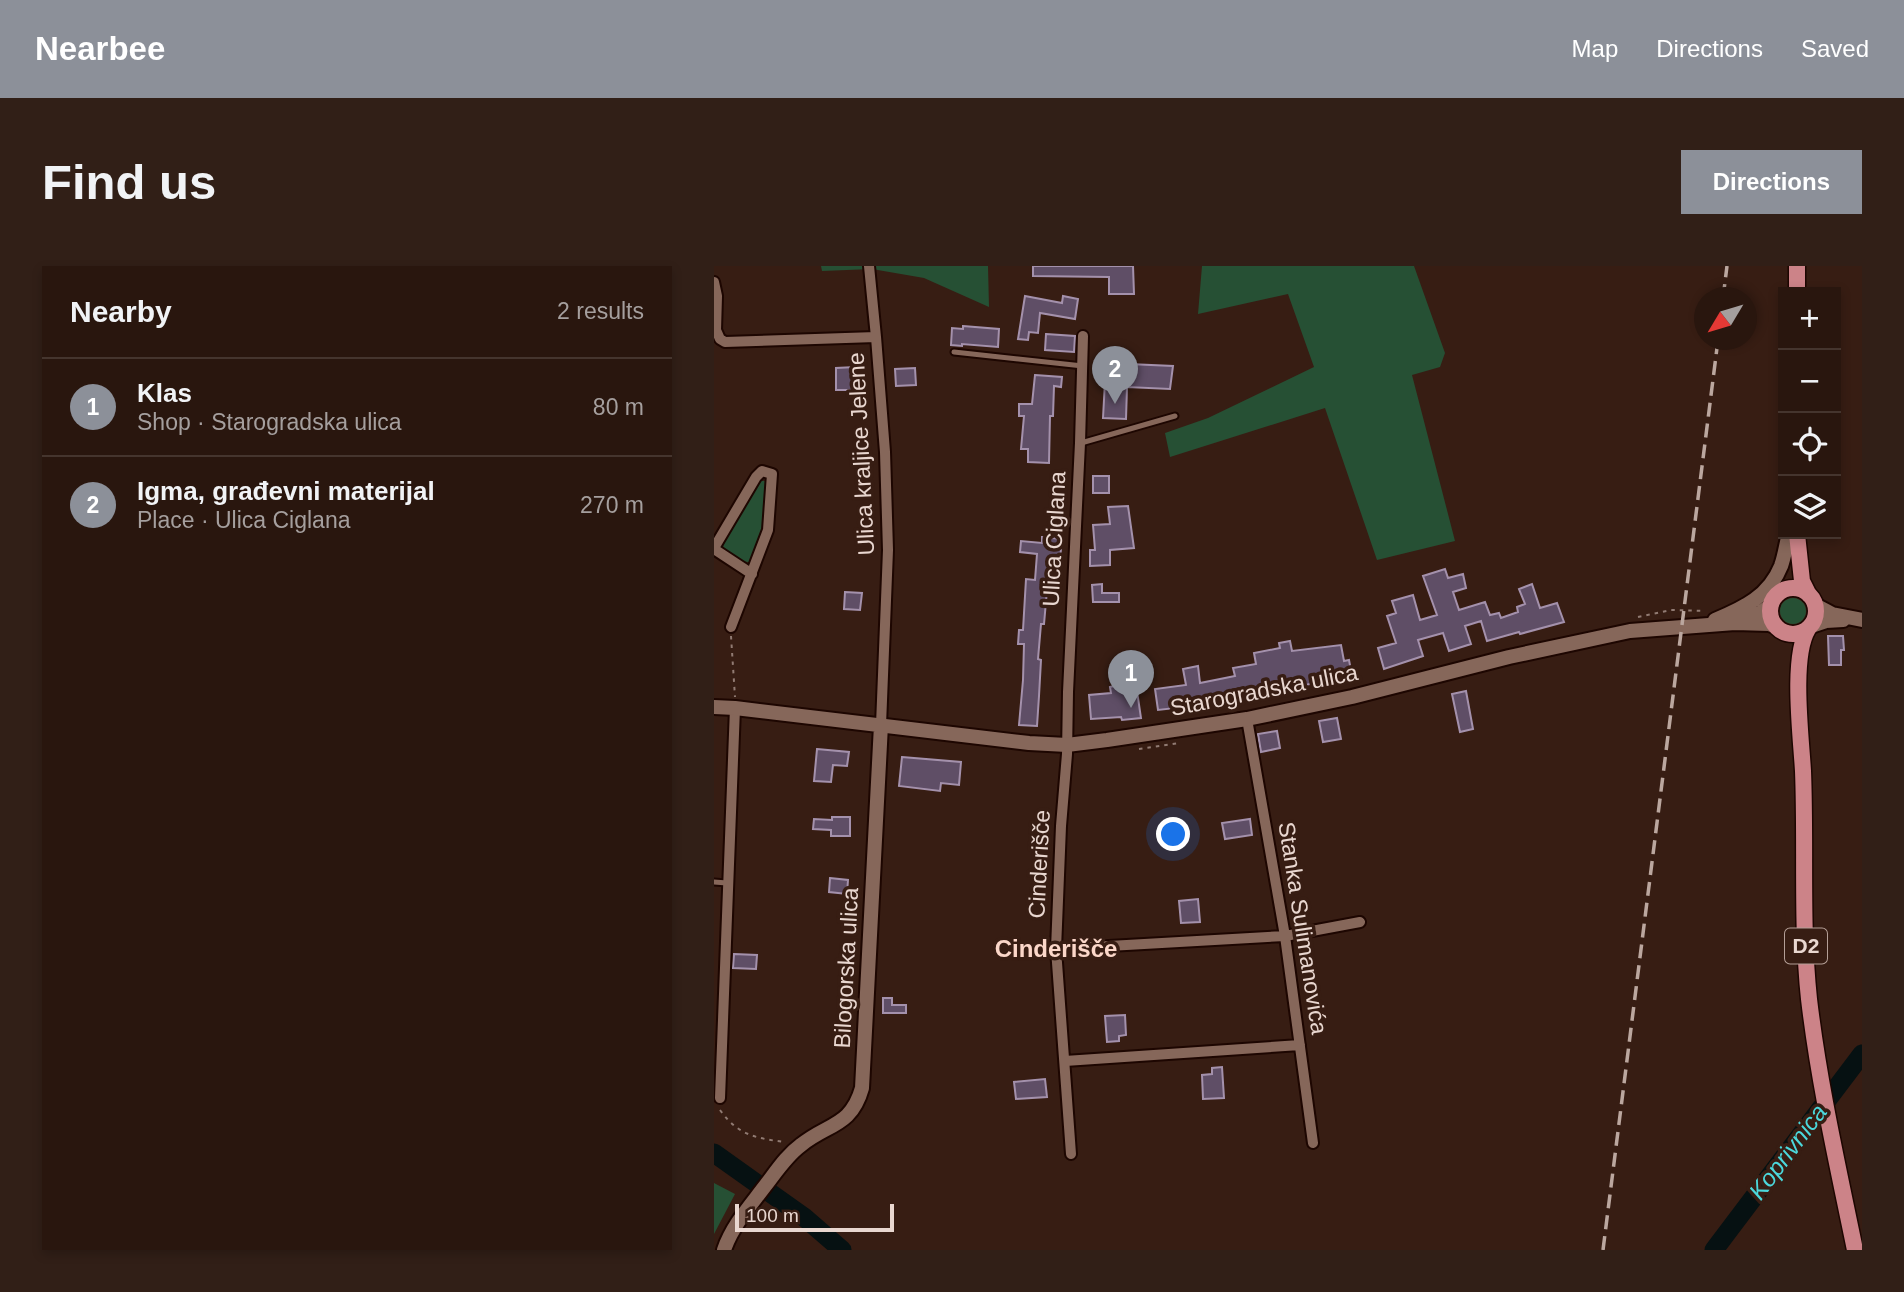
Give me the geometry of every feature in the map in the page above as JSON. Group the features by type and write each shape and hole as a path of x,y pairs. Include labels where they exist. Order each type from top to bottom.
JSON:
{"main road":[{"path":"1797,266 1797,287"},
{"path":"1706,618 1748,604 1765,592 1773,582 1793,539"},
{"path":"1772,604 1783,591 1790,570 1794,539"},
{"name":"D2","path":"1794,539 1802,581 1812,600 1815,620 1802,641 1799,669 1809,998 1820,1080 1855,1250"},
{"path":"1783,591 1796,589 1832,614 1858,620"},
{"name":"Starogradska ulica","path":"1735,622 1760,613 1772,604"},
{"name":"D2","path":"1772,604 1770,612 1790,641 1799,669"},
{"name":"Starogradska ulica","path":"714,707 735,703 881,725 1067,745 1247,719 1352,697 1508,657 1706,618 1769,624 1781,629"},
{"path":"1781,629 1794,634 1826,621 1858,620"},
{"name":"Bilogorska ulica","path":"722,1250 738,1222 790,1154 801,1144 848,1115 862,1088 881,725"}],"street":[{"path":"869,266 876,337"},
{"name":"Ulica kraljice Jelene","path":"714,282 717,296 717,344 876,337 888,550 881,725"},
{"name":"Ulica Ciglana","path":"1067,745 1083,336"},
{"path":"731,627 752,574 768,530 772,474 762,471 714,548 752,574"},
{"path":"720,1098 735,703"},
{"name":"Stanka Sulimanovića","path":"1247,719 1285,936 1313,1143"},
{"name":"Cinderišče","path":"1067,745 1056,949 1071,1154"},
{"path":"1056,949 1285,936 1360,922"},
{"path":"1065,1060 1300,1045"},
{"path":"714,1248 722,1250"}],"lane":[{"path":"954,352 1083,366"},
{"path":"1080,443 1175,416"},
{"path":"714,882 727,883"}],"path":[{"path":"1639,617 1671,610 1706,618"},
{"path":"731,627 735,703"},
{"path":"720,1098 720,1110 729,1123 742,1132 756,1138 790,1142"}],"green space":[{"path":"821,266 988,266 989,307 924,278 872,269 822,271"},
{"path":"1202,266 1414,266 1445,353 1440,367 1412,375 1455,541 1377,560 1325,408 1170,457 1165,433 1208,418 1314,367 1288,294 1198,314"},
{"path":"759,481 766,481 763,527 751,562 747,562 735,557 723,546"},
{"path":"1793,598 1802,602 1806,611 1802,620 1793,624 1784,620 1780,611 1784,602"},
{"path":"714,1183 735,1194 714,1234"}],"building":[{"path":"1033,266 1133,266 1134,294 1109,294 1109,277 1033,276"},
{"path":"1025,296 1062,303 1063,296 1078,299 1075,319 1040,313 1038,333 1029,332 1028,340 1018,339"},
{"path":"963,326 999,329 998,347 951,345 952,328 963,329"},
{"path":"1046,334 1075,336 1074,352 1045,350"},
{"path":"1106,363 1173,366 1170,389 1127,387 1126,419 1103,418"},
{"path":"855,367 856,390 836,390 836,368"},
{"path":"915,368 916,385 896,386 895,369"},
{"path":"1035,375 1062,377 1061,387 1054,386 1049,463 1028,462 1028,449 1021,449 1024,416 1019,416 1019,404 1032,404"},
{"path":"1093,476 1109,476 1109,493 1093,493"},
{"path":"1128,506 1134,548 1110,550 1110,565 1090,566 1090,550 1095,550 1093,525 1110,524 1108,507"},
{"path":"1042,537 1062,539 1058,579 1048,579 1044,624 1041,624 1037,726 1019,725 1024,644 1018,644 1019,630 1023,630 1026,579 1035,580 1037,554 1020,552 1021,541 1042,543"},
{"path":"1445,569 1448,578 1463,574 1466,588 1453,592 1459,610 1485,602 1490,615 1499,613 1501,618 1518,612 1517,607 1525,604 1519,589 1532,584 1540,608 1557,603 1564,622 1487,641 1481,621 1465,626 1471,644 1449,651 1443,633 1418,640 1423,656 1384,669 1378,648 1396,643 1387,616 1396,613 1392,601 1413,595 1420,620 1437,615 1423,576"},
{"path":"1102,584 1102,593 1119,593 1119,602 1093,602 1092,585"},
{"path":"845,592 862,593 860,610 844,609"},
{"path":"1828,636 1843,636 1841,665 1829,665"},
{"path":"1290,641 1292,651 1341,645 1344,661 1349,660 1352,676 1262,696 1213,701 1212,698 1175,704 1176,708 1158,710 1155,689 1186,685 1183,669 1198,666 1200,683 1235,676 1233,668 1256,664 1254,653 1280,648 1279,643"},
{"path":"1133,664 1141,718 1091,719 1089,695 1111,693 1110,687 1118,685 1116,666"},
{"path":"1466,691 1473,729 1460,732 1452,694"},
{"path":"1337,718 1341,739 1323,742 1319,721"},
{"path":"1277,731 1280,748 1261,752 1258,734"},
{"path":"817,749 849,752 847,766 833,765 831,782 814,781"},
{"path":"902,757 961,762 959,785 941,783 940,791 899,786"},
{"path":"832,817 850,817 850,836 831,836 831,830 813,829 814,819 832,820"},
{"path":"1250,819 1252,835 1225,839 1222,823"},
{"path":"830,878 848,880 847,894 829,892"},
{"path":"1198,899 1200,922 1181,923 1179,901"},
{"path":"734,954 757,955 756,969 733,968"},
{"path":"883,998 892,998 892,1005 906,1005 906,1013 883,1013"},
{"path":"1125,1015 1126,1035 1119,1036 1119,1041 1107,1042 1105,1016"},
{"path":"1222,1067 1224,1098 1203,1099 1202,1075 1212,1074 1212,1068"},
{"path":"1045,1079 1047,1097 1016,1099 1014,1082"}],"waterway":[{"name":"Koprivnica","path":"1714,1250 1862,1054"},
{"name":"Koprivnica","path":"714,1153 804,1217 842,1250"}],"railway":[{"path":"1724,287 1727,266"},
{"path":"1603,1250 1717,350"}],"place":[{"name":"Igma, građevni materijal","path":"1115,404"},
{"name":"Klas","path":"1131,708"}],"district":[{"name":"Cinderišče","path":"1056,949"}]}
